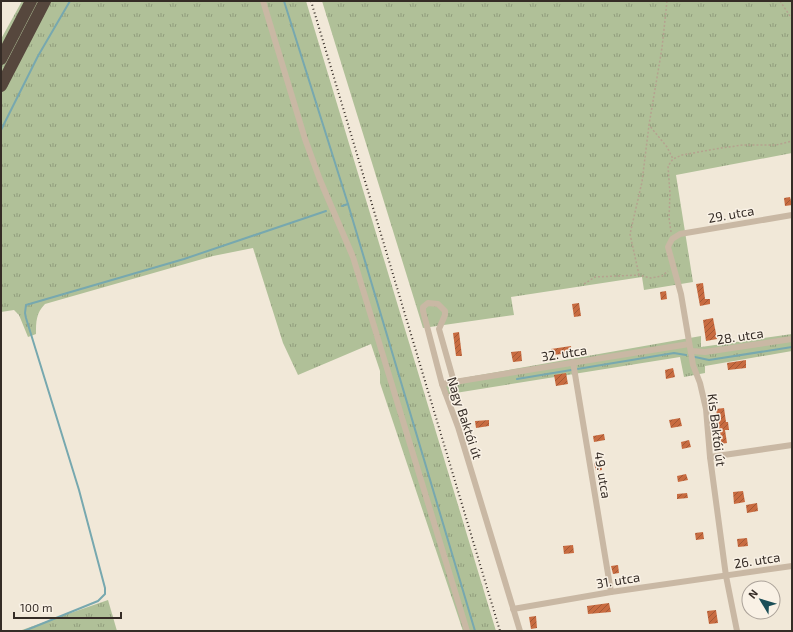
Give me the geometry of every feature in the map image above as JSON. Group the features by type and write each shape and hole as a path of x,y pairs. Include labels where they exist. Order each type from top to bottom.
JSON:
{"highway":[{"path":"1,59 31,1"},
{"path":"1,86 45,1"}],"street":[{"path":"263,1 305,139 320,180 353,257 467,631"},
{"name":"29. utca","path":"673,238 680,234 792,215"},
{"name":"Kis Baktói út","path":"673,238 668,247 671,263 677,275 693,365 700,383 706,410 710,457 726,576 737,631"},
{"name":"Nagy Baktói út","path":"454,382 439,329 445,315 444,311 438,304 428,303 423,307 423,311 442,384 458,427 520,631"},
{"name":"28. utca","path":"691,351 705,352 792,339"},
{"name":"32. utca","path":"442,384 689,344"},
{"name":"49. utca","path":"573,362 611,592"},
{"path":"710,457 792,445"},
{"name":"26. utca","path":"726,576 792,566"},
{"name":"31. utca","path":"513,609 611,592 726,576"}],"path":[{"path":"639,275 630,234 642,182 649,125 662,48 667,1"},
{"path":"780,1 792,19"},
{"path":"649,125 667,147 673,159"},
{"path":"673,238 669,218 670,194 668,166 673,159 682,155 721,148 743,145 776,145 792,141"},
{"path":"584,284 595,277 639,275 651,278 662,276 670,268 671,263"}],"green space":[{"path":"22,1 306,1 496,631 463,631 380,383 380,371 371,344 298,375 283,343 253,248 213,256 45,304 38,314 36,334 28,337 19,315 14,310 1,312 1,39"},
{"path":"322,1 792,1 792,153 676,175 693,282 644,290 642,277 511,297 514,315 423,328"},
{"path":"792,334 792,351 705,366 705,373 684,377 680,357 443,395 440,382 701,336 701,347"},
{"path":"108,600 117,631 19,631"}],"building":[{"path":"790,197 792,205 785,206 784,198"},
{"path":"703,283 705,299 710,299 710,304 700,306 696,284"},
{"path":"666,291 667,299 661,300 660,292"},
{"path":"579,303 581,316 574,317 572,304"},
{"path":"713,318 717,339 706,341 703,320"},
{"path":"459,332 462,356 456,356 453,333"},
{"path":"571,346 572,353 552,355 551,349"},
{"path":"521,351 522,361 513,362 511,352"},
{"path":"746,360 746,368 728,370 727,363"},
{"path":"673,368 675,377 666,379 665,370"},
{"path":"566,373 568,384 556,386 554,375"},
{"path":"724,408 729,430 725,430 727,443 721,444 716,409"},
{"path":"680,418 682,426 671,428 669,420"},
{"path":"489,420 489,426 476,428 475,421"},
{"path":"604,434 605,440 594,442 593,436"},
{"path":"689,440 691,447 682,449 681,442"},
{"path":"601,462 602,470 596,471 594,463"},
{"path":"686,474 688,480 678,482 677,476"},
{"path":"743,491 745,502 734,504 733,492"},
{"path":"687,493 688,498 677,499 677,494"},
{"path":"757,503 758,511 747,513 746,505"},
{"path":"703,532 704,539 696,540 695,533"},
{"path":"747,538 748,546 738,547 737,539"},
{"path":"573,545 574,553 564,554 563,546"},
{"path":"618,565 619,573 613,574 611,566"},
{"path":"609,603 611,612 588,614 587,606"},
{"path":"716,610 718,623 709,624 707,611"},
{"path":"536,616 537,628 531,629 529,617"}],"waterway":[{"path":"1,130 38,56 70,1"},
{"path":"284,1 348,204 475,631"},
{"path":"342,206 348,204"},
{"path":"24,631 98,601 105,594 105,588 79,490 26,318 26,305 184,259 326,211"},
{"path":"695,357 709,360 792,347"},
{"path":"517,379 674,353 686,355"}],"railway":[{"path":"311,1 500,631"}]}
